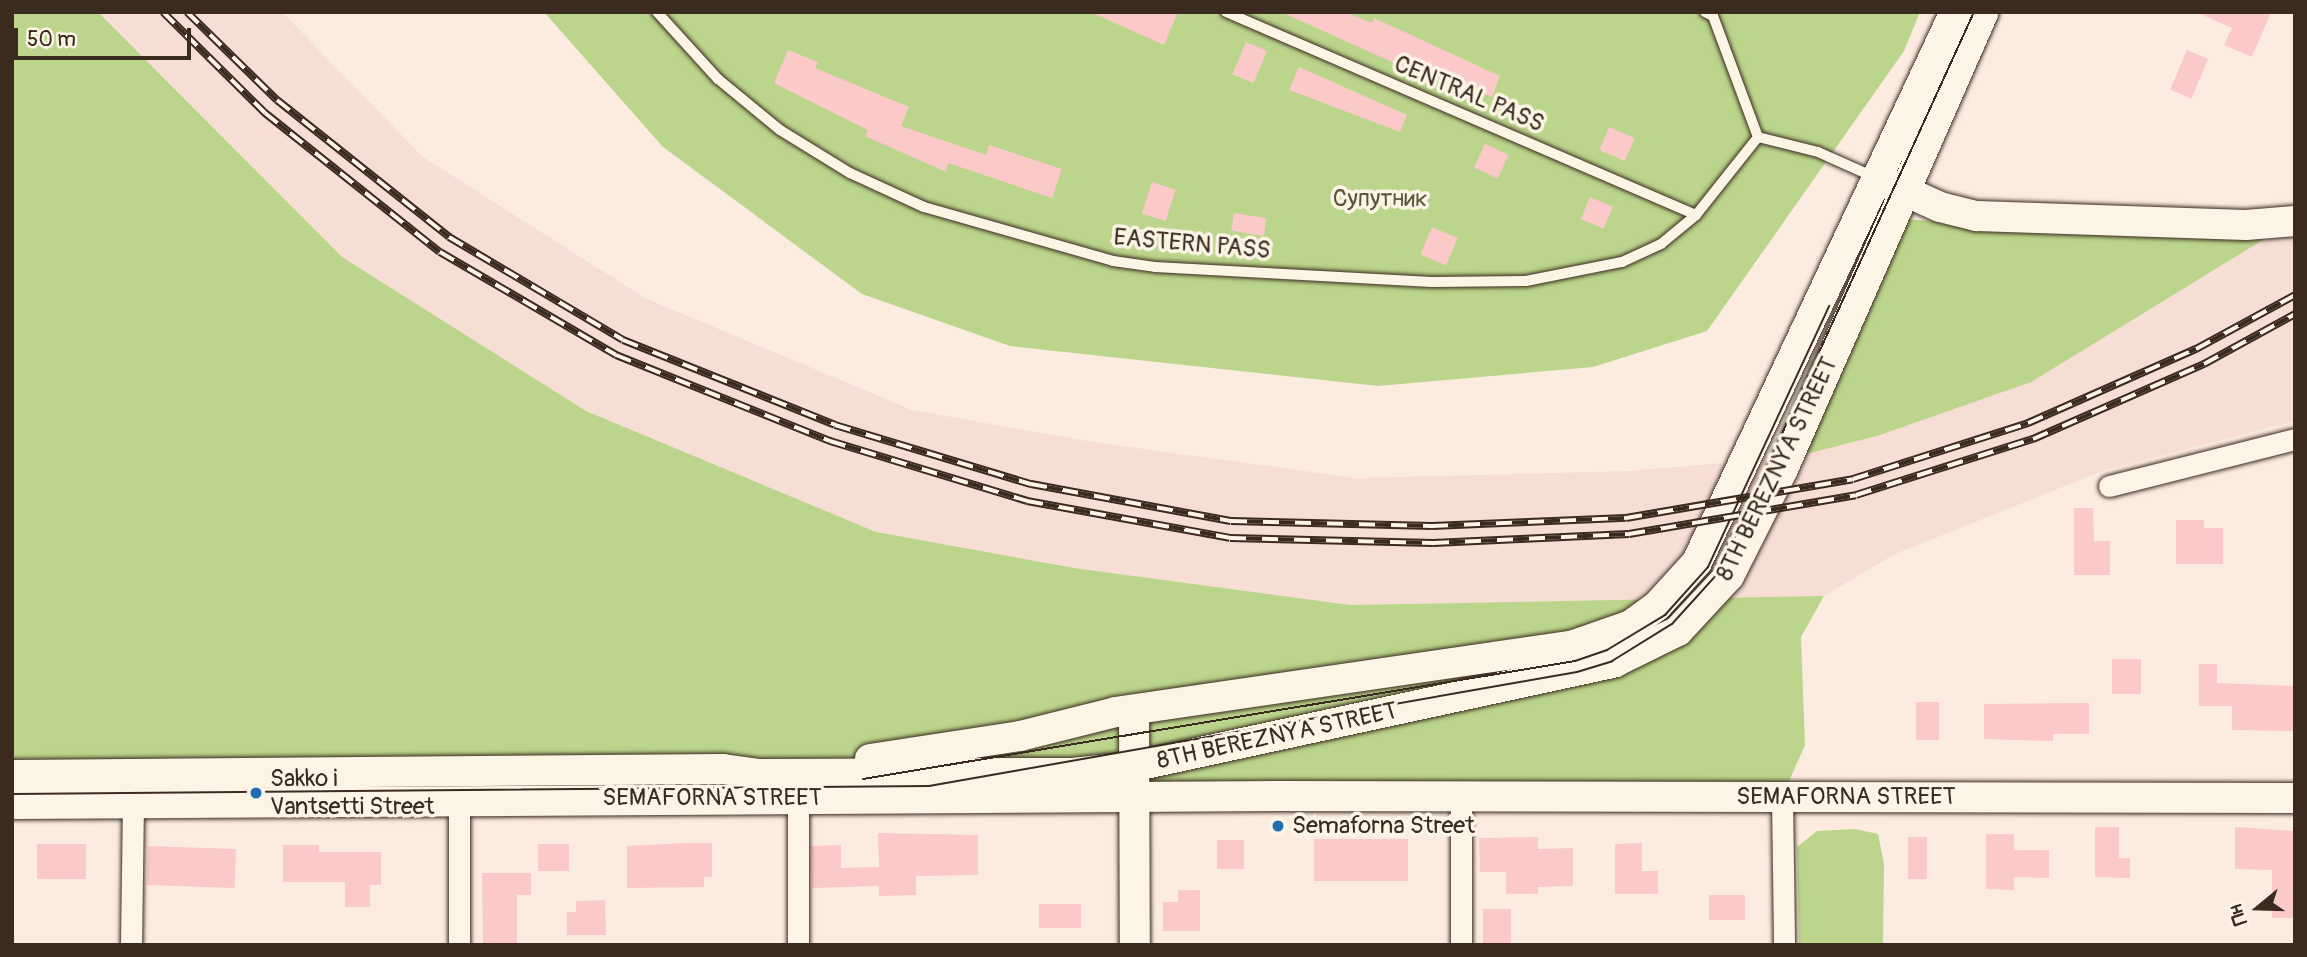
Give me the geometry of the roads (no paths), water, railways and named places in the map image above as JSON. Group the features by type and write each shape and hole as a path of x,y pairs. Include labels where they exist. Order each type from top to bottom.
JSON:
{"main road":[{"name":"8TH BEREZNYA STREET","path":"1136,766 1581,673 1645,650 1678,631 1730,576 1783,468 1955,12"},
{"name":"8TH BEREZNYA STREET","path":"1134,710 1574,645 1631,625 1657,606 1697,562 1891,185 1984,12"},
{"path":"1891,185 1977,216 2246,225 2295,221"},
{"path":"1134,710 1135,945"},
{"name":"SEMAFORNA STREET","path":"12,775 723,769 895,756 1020,736 1134,710"},
{"name":"SEMAFORNA STREET","path":"723,769 760,774 936,775 1073,773 1136,766"},
{"name":"SEMAFORNA STREET","path":"12,804 1461,796 2295,798"}],"street":[{"path":"2109,486 2295,439"},
{"path":"1461,796 1461,945"},
{"path":"1782,797 1784,945"},
{"path":"797,945 798,798"},
{"path":"459,800 459,945"},
{"path":"131,945 133,804"}],"lane":[{"name":"EASTERN PASS","path":"657,12 718,79 780,130 850,173 923,207 1113,261 1432,282 1526,281 1622,262 1661,244 1696,215 1758,138"},
{"name":"CENTRAL PASS","path":"1226,12 1696,215"},
{"path":"1709,14 1758,138 1818,152 1891,185"}],"tram line":[{"path":"12,794 929,786 1577,672 1612,661 1672,624 1719,572 1974,12"},
{"path":"863,779 1575,661 1607,650 1665,615 1708,567 1829,306"}],"railway":[{"path":"163,12 265,113 440,252 616,355 830,441 1027,501 1230,538 1433,543 1629,534 1856,495 2033,439 2204,364 2295,314"},
{"path":"187,12 277,100 449,237 623,340 835,425 1031,484 1231,521 1432,526 1626,518 1853,479 2028,423 2196,349 2295,295"}],"place":[{"name":"Sakko i Vantsetti Street","path":"256,793"},
{"name":"Semaforna Street","path":"1278,826"}],"park label":[{"name":"Супутник","path":"1380,199"}]}
